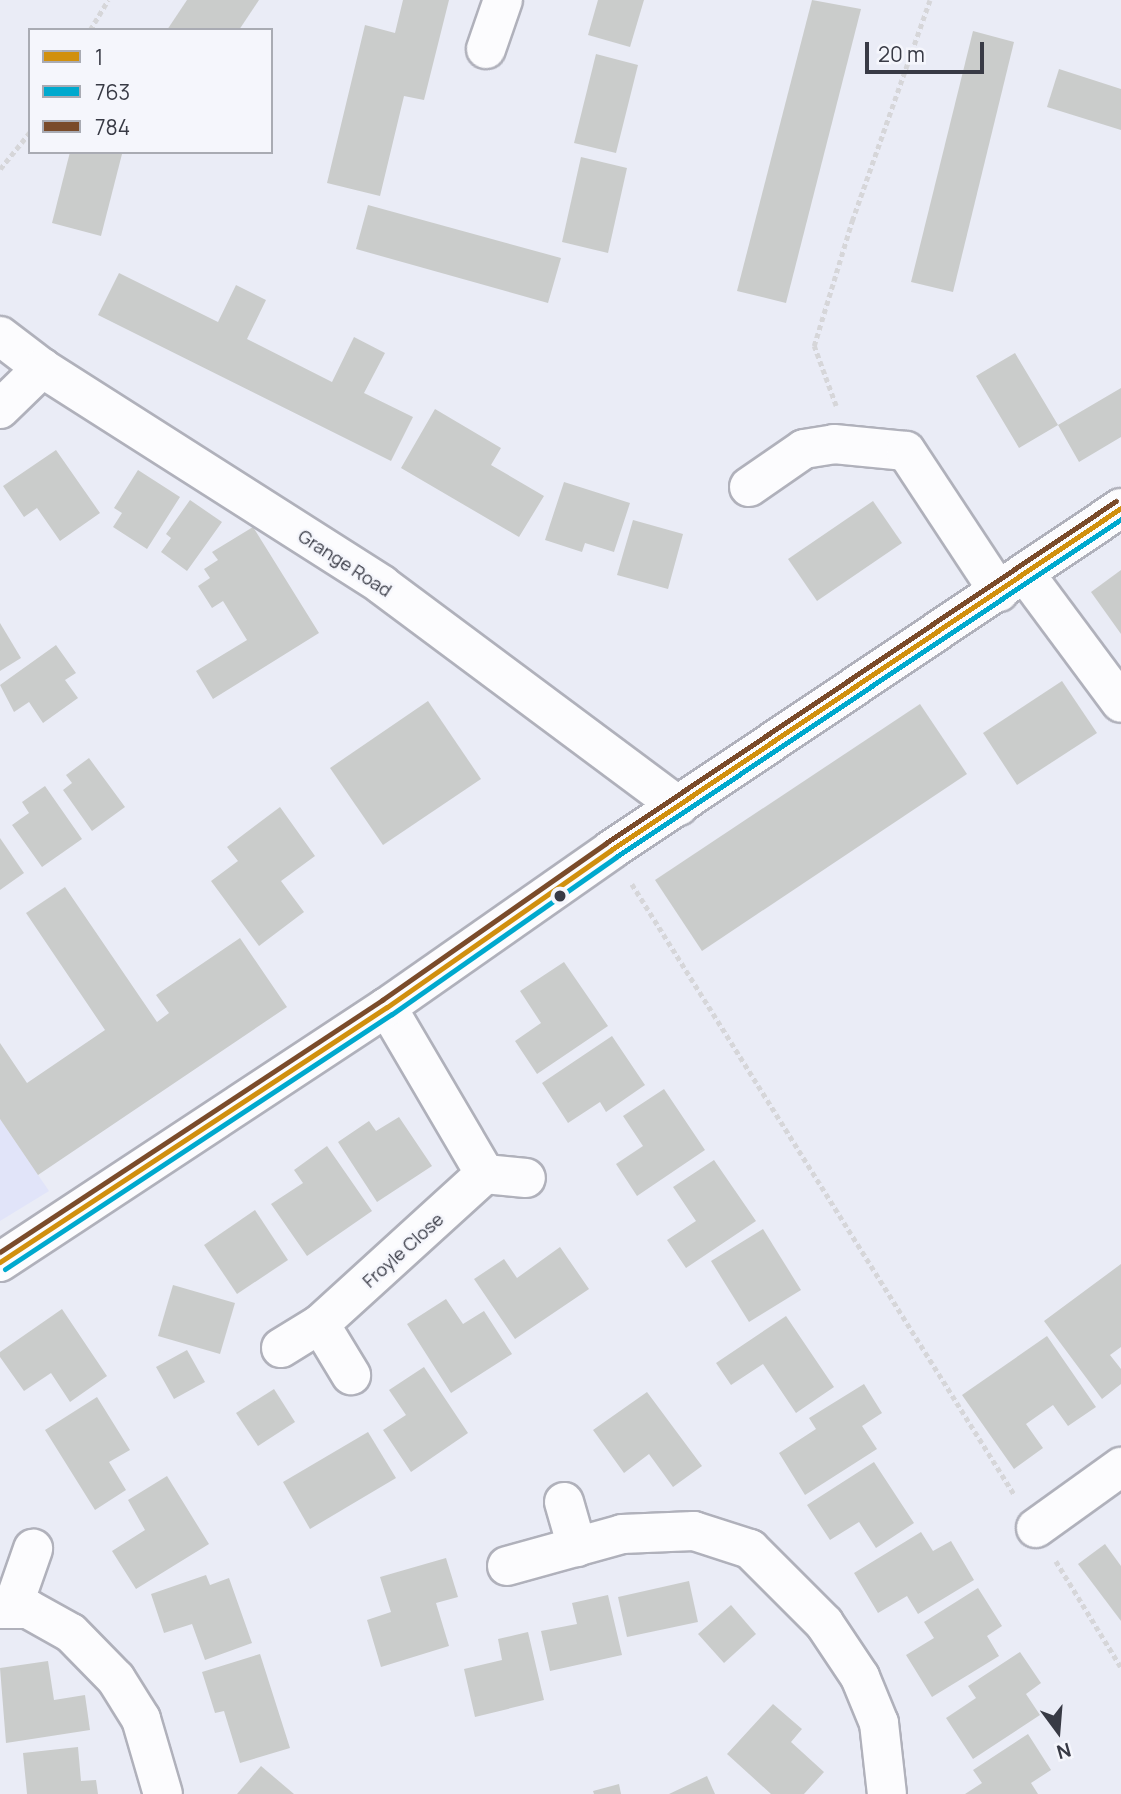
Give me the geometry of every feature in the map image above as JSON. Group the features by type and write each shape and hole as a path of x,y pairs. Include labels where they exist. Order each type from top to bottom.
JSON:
{"street":[{"path":"486,49 503,0"},
{"name":"Grange Road","path":"0,336 42,368 382,585 679,806"},
{"path":"0,409 42,368"},
{"path":"749,487 804,449 834,444 906,451 1013,583 1121,703"},
{"path":"5,1248 387,1007 611,850 1013,583 1121,508"},
{"path":"387,1007 485,1174 526,1178"},
{"name":"Froyle Close","path":"281,1348 320,1324 485,1174"},
{"path":"320,1324 351,1375"},
{"path":"1036,1528 1121,1466"},
{"path":"564,1502 577,1546"},
{"path":"507,1566 622,1534 694,1531 750,1549 824,1623 860,1676 879,1723 887,1794"},
{"path":"33,1549 6,1609 28,1609 71,1633 116,1679 141,1718 163,1794"}],"path":[{"path":"91,28 108,0"},
{"path":"836,405 814,345 852,221 930,0"},
{"path":"0,169 28,134"},
{"path":"611,850 1121,1668"}],"shaded area":[{"path":"0,1119 49,1191 0,1221"}],"building":[{"path":"187,0 259,0 240,28 168,28"},
{"path":"403,0 449,0 424,100 404,96 380,196 327,183 365,25 395,33"},
{"path":"598,0 644,0 630,47 588,35"},
{"path":"812,0 861,9 786,303 737,291"},
{"path":"973,31 1014,42 953,292 911,282"},
{"path":"596,54 638,65 616,153 574,143"},
{"path":"1059,69 1121,89 1121,130 1047,107"},
{"path":"69,154 122,154 101,236 52,223"},
{"path":"581,157 627,168 608,253 562,242"},
{"path":"368,205 561,258 548,303 356,249"},
{"path":"119,273 218,322 236,285 266,300 247,339 332,382 354,337 385,353 364,393 413,417 391,461 98,315"},
{"path":"1015,353 1058,425 1019,448 976,376"},
{"path":"1121,388 1121,437 1079,462 1058,425"},
{"path":"435,409 501,448 491,465 544,496 519,537 401,468"},
{"path":"56,450 100,513 60,541 37,508 24,517 3,486"},
{"path":"138,470 180,497 147,549 113,527 122,513 114,508"},
{"path":"564,482 630,503 614,552 585,543 582,552 545,540"},
{"path":"190,500 222,522 187,571 161,552 171,538 166,534"},
{"path":"873,501 902,543 817,601 788,559"},
{"path":"633,520 683,534 668,589 617,575"},
{"path":"253,527 319,633 213,699 196,671 247,640 223,601 212,608 198,586 210,578 204,569 218,560 212,552"},
{"path":"1121,570 1121,634 1091,592"},
{"path":"0,623 21,658 0,671"},
{"path":"56,645 76,673 65,680 78,698 43,723 29,702 14,712 0,685"},
{"path":"1062,681 1097,733 1017,785 983,733"},
{"path":"428,701 481,779 383,845 330,768"},
{"path":"920,704 967,774 702,951 655,880"},
{"path":"89,758 125,807 92,831 63,790 72,783 66,775"},
{"path":"45,786 82,839 42,867 12,825 29,813 22,802"},
{"path":"280,807 315,856 281,881 304,912 259,946 211,881 238,861 227,847"},
{"path":"0,838 24,873 0,890"},
{"path":"65,887 157,1022 169,1013 156,995 240,938 287,1007 38,1175 0,1119 0,1043 27,1083 105,1030 26,913"},
{"path":"564,962 608,1026 537,1074 515,1041 541,1023 520,991"},
{"path":"612,1036 645,1085 606,1112 600,1102 568,1123 542,1083"},
{"path":"664,1089 705,1150 637,1196 616,1164 643,1146 623,1116"},
{"path":"399,1117 432,1166 377,1202 338,1142 369,1121 376,1131"},
{"path":"327,1146 372,1211 307,1256 271,1204 303,1183 294,1170"},
{"path":"714,1160 756,1221 686,1268 667,1240 696,1221 673,1187"},
{"path":"255,1210 288,1260 237,1294 204,1245"},
{"path":"763,1229 801,1290 749,1322 711,1261"},
{"path":"560,1247 589,1289 515,1339 474,1279 504,1259 517,1278"},
{"path":"1121,1264 1121,1347 1110,1355 1121,1369 1121,1384 1102,1399 1044,1321"},
{"path":"173,1285 235,1303 220,1354 158,1336"},
{"path":"446,1299 463,1324 484,1311 512,1354 451,1393 407,1324"},
{"path":"62,1309 107,1376 70,1402 51,1373 24,1391 0,1357 0,1352"},
{"path":"786,1316 834,1387 796,1413 763,1364 731,1385 716,1363"},
{"path":"1047,1336 1096,1407 1068,1426 1053,1405 1026,1424 1043,1448 1014,1469 962,1395"},
{"path":"187,1350 205,1382 174,1399 156,1367"},
{"path":"424,1367 468,1433 411,1472 383,1430 406,1415 389,1390"},
{"path":"864,1384 882,1413 862,1426 877,1449 805,1495 779,1453 816,1429 809,1418"},
{"path":"274,1389 295,1422 258,1446 236,1413"},
{"path":"647,1392 702,1466 673,1487 649,1454 624,1473 593,1430"},
{"path":"97,1397 130,1450 109,1462 126,1490 95,1510 45,1430"},
{"path":"368,1432 396,1478 310,1529 283,1482"},
{"path":"874,1462 914,1523 876,1548 859,1522 830,1540 807,1505"},
{"path":"167,1476 209,1544 136,1589 112,1551 145,1530 128,1500"},
{"path":"921,1532 933,1551 951,1541 974,1580 918,1614 907,1596 878,1613 854,1573"},
{"path":"1105,1544 1121,1566 1121,1621 1078,1564"},
{"path":"446,1558 458,1597 436,1603 449,1646 381,1667 367,1620 391,1612 380,1577"},
{"path":"206,1575 210,1585 229,1578 252,1643 205,1660 192,1624 164,1633 151,1594"},
{"path":"689,1581 698,1622 627,1637 618,1597"},
{"path":"978,1588 1002,1626 987,1636 999,1656 932,1697 906,1655 934,1638 924,1622"},
{"path":"608,1595 622,1655 550,1671 541,1631 577,1624 572,1603"},
{"path":"731,1605 756,1634 724,1663 698,1634"},
{"path":"528,1632 544,1700 475,1717 464,1669 502,1660 498,1639"},
{"path":"1020,1652 1041,1683 1026,1694 1040,1715 973,1759 946,1718 976,1698 968,1686"},
{"path":"260,1654 290,1748 240,1763 224,1711 215,1713 202,1672"},
{"path":"48,1661 54,1700 85,1695 90,1730 6,1743 0,1668"},
{"path":"773,1704 802,1729 791,1742 824,1772 804,1794 771,1794 727,1754"},
{"path":"1028,1734 1051,1770 1031,1783 1038,1794 965,1794 982,1783 973,1770"},
{"path":"78,1747 81,1781 96,1780 98,1794 27,1794 23,1753"},
{"path":"261,1766 294,1794 237,1794"},
{"path":"707,1776 715,1794 669,1794"},
{"path":"619,1784 621,1794 594,1794 593,1791"}],"transit line":[{"name":"784","path":"0,1252 382,1000 606,843 1116,501"},
{"name":"1","path":"0,1262 387,1007 611,850 1121,508"},
{"name":"763","path":"5,1269 392,1014 616,857 1121,519"}]}
